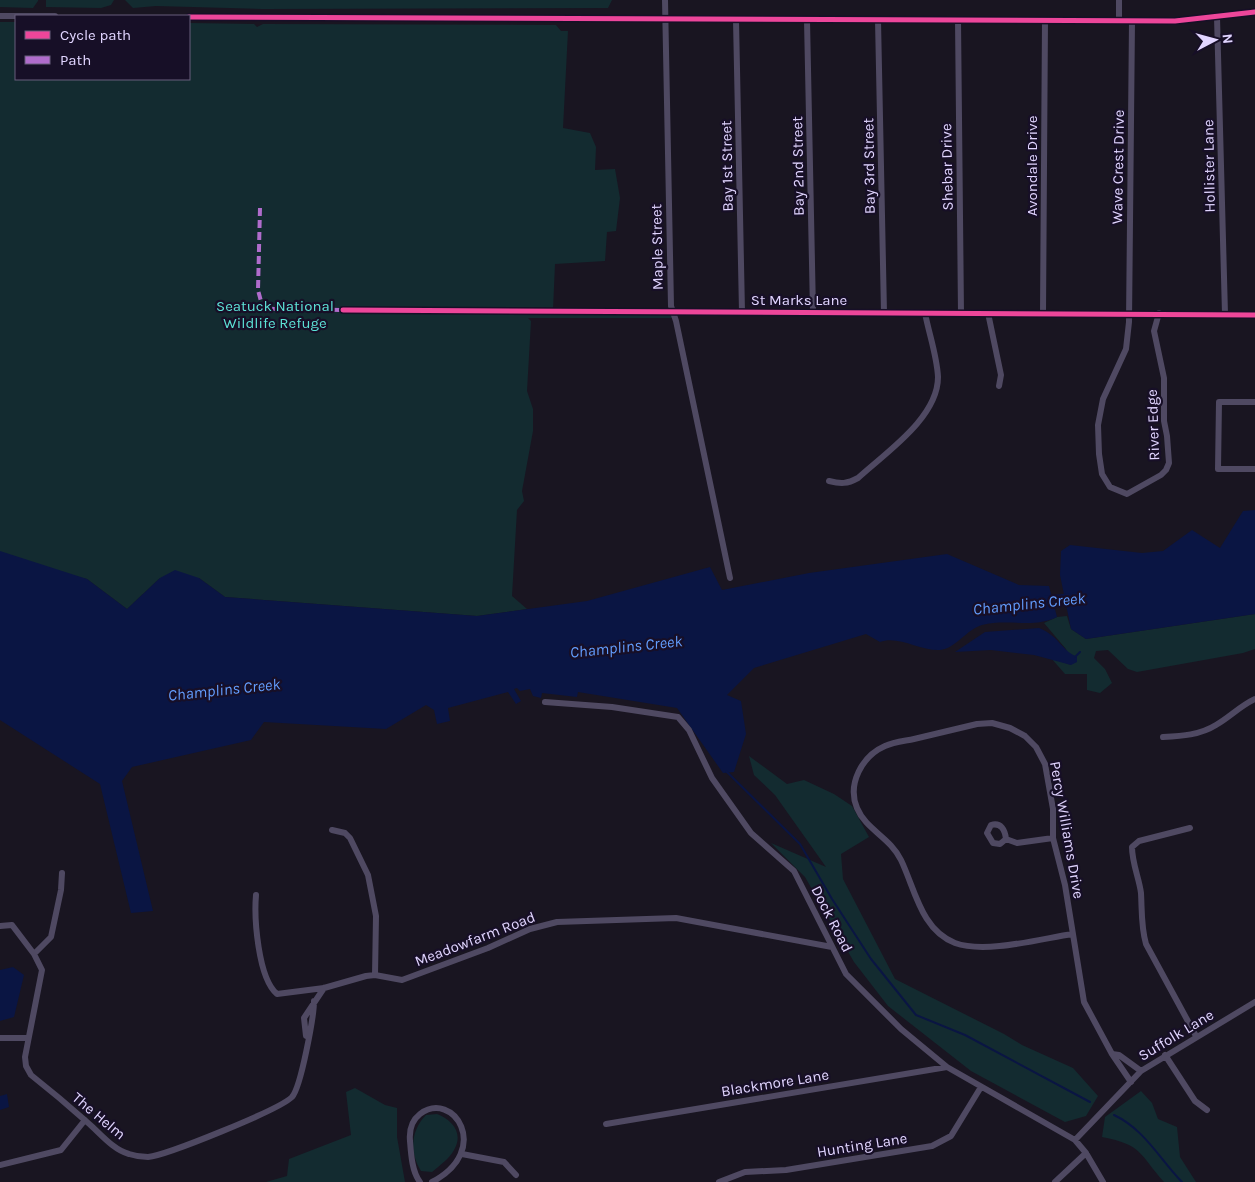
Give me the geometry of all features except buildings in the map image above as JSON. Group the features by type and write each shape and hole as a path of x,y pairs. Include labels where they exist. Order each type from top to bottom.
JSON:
{"street":[{"name":"Maple Street","path":"665,0 671,306 730,578"},
{"path":"1119,0 1119,21"},
{"path":"190,17 1175,21 1255,12"},
{"path":"0,16 15,16"},
{"name":"Hollister Lane","path":"1217,17 1225,314"},
{"name":"Bay 1st Street","path":"736,20 742,312"},
{"name":"Bay 2nd Street","path":"807,20 813,312"},
{"name":"Bay 3rd Street","path":"878,20 884,312"},
{"name":"Shebar Drive","path":"958,20 961,313"},
{"name":"Avondale Drive","path":"1043,313 1045,20"},
{"name":"Wave Crest Drive","path":"1128,313 1132,21"},
{"name":"St Marks Lane","path":"343,310 1255,315"},
{"path":"829,481 839,484 858,478 918,422 927,411 934,396 938,380 937,366 925,313"},
{"path":"988,313 1001,375 999,386"},
{"name":"River Edge","path":"1128,313 1126,349 1103,399 1098,425 1098,454 1102,474 1110,487 1127,494 1161,475 1169,463 1164,421 1164,378 1154,331 1159,314"},
{"path":"1255,402 1219,402 1218,469 1255,469"},
{"path":"1164,737 1203,732 1255,699"},
{"name":"Dock Road","path":"545,702 612,707 678,717 688,730 712,778 751,833 794,871 846,974 901,1029 947,1067 1075,1140 1086,1153 1102,1182"},
{"name":"Percy Williams Drive","path":"1072,934 990,946 971,946 956,943 934,930 926,919 894,848 864,821 857,808 854,796 855,781 860,767 870,754 886,745 977,724 992,723 1010,728 1025,736 1036,747 1045,764 1053,808 1053,838 1065,885 1084,1002 1112,1054 1131,1082"},
{"path":"1190,828 1139,841 1132,847 1141,895 1142,930 1146,944 1196,1036"},
{"path":"332,830 345,833 350,838 368,875 376,916 375,975"},
{"path":"1006,839 1016,843 1053,838"},
{"path":"34,954 51,937 61,890 62,873"},
{"name":"Meadowfarm Road","path":"256,895 255,922 264,972 268,984 277,994 324,988 375,975 402,980 488,948 530,929 568,921 676,918 832,947"},
{"name":"The Helm","path":"0,926 12,925 41,966 42,978 28,1038 26,1060 31,1075 126,1153 149,1157 272,1111 284,1103 296,1090 307,1040 304,1018 324,988"},
{"name":"Suffolk Lane","path":"1075,1140 1141,1071 1255,1002"},
{"path":"0,1038 28,1038"},
{"path":"1112,1054 1118,1055 1141,1071"},
{"path":"1165,1056 1195,1101 1207,1110"},
{"name":"Blackmore Lane","path":"606,1124 947,1067"},
{"name":"Hunting Lane","path":"719,1182 744,1172 786,1170 932,1146 952,1136 981,1087"},
{"path":"420,1182 416,1177 409,1133 415,1118 425,1110 446,1111 460,1122 465,1144 459,1160 432,1182"},
{"path":"0,1165 60,1150 85,1120"},
{"path":"1054,1182 1086,1153"},
{"path":"462,1154 504,1162 516,1175"}],"green space":[{"path":"0,0 38,1 33,8 0,7"},
{"path":"46,0 114,0 111,5 101,8 46,7"},
{"path":"125,0 612,0 608,8 262,9 156,6 133,8"},
{"name":"Seatuck National Wildlife Refuge","path":"0,22 15,22 15,80 190,80 190,23 254,24 257,27 263,24 556,25 561,31 568,31 563,128 590,133 596,147 595,170 615,169 620,198 616,231 607,232 605,261 555,264 553,310 670,312 675,318 528,318 531,321 527,391 533,409 533,431 522,491 524,501 517,510 512,596 527,609 477,616 225,597 199,578 160,578 127,609 87,579 0,558"},
{"path":"1255,614 1255,649 1243,653 1137,672 1128,669 1108,650 1096,651 1094,658 1105,669 1112,683 1100,693 1087,690 1087,674 1065,674 1051,658 1071,665 1066,649 1044,623 1057,617 1067,616 1071,629 1086,639"},
{"path":"749,756 787,784 804,780 834,794 852,806 869,837 841,854 843,879 895,979 1022,1045 1073,1068 1098,1096 1086,1116 1065,1122 971,1071 888,1006 854,962 805,877 771,843 826,867 775,795 754,775"},
{"path":"355,1088 385,1105 397,1108 397,1137 405,1182 266,1182 287,1176 289,1159 351,1135 346,1092"},
{"path":"1141,1091 1152,1103 1158,1119 1177,1127 1180,1157 1196,1182 1164,1182 1133,1147 1102,1137 1105,1117"},
{"path":"437,1114 455,1128 458,1138 457,1144 450,1156 432,1172 421,1171 413,1149 415,1134 417,1127 426,1115"}],"water":[{"path":"1255,510 1255,614 1086,639 1071,629 1060,575 1061,551 1070,545 1142,553 1163,551 1192,530 1220,548 1243,511"},
{"path":"0,551 87,579 127,609 160,578 175,570 199,578 225,597 477,616 587,601 710,567 722,590 809,573 947,554 1019,585 1049,586 1057,617 1048,621 1030,623 1001,622 982,625 971,630 951,646 940,650 932,650 894,640 880,642 866,634 754,668 727,695 741,701 746,734 734,772 723,773 677,708 578,692 577,697 542,693 541,698 533,696 530,689 520,691 517,688 514,689 521,701 516,704 508,692 448,708 450,721 437,724 434,710 426,705 386,729 264,722 251,740 132,767 122,781 153,911 131,913 100,784 0,720"},
{"path":"1039,628 1046,631 1067,651 1077,657 1077,662 1071,665 1034,655 991,650 955,652 985,632"},
{"path":"13,967 24,975 14,1017 0,1021 0,970"},
{"path":"7,1094 9,1107 0,1110 0,1096"}],"waterway":[{"name":"Champlins Creek","path":"1039,602 1077,598"},
{"path":"1075,657 1080,652"},
{"path":"726,771 800,844 832,899 871,959 916,1015 965,1035 1090,1102"},
{"path":"1114,1115 1125,1121 1143,1136 1182,1182"}],"marked path":[{"path":"260,208 258,290 262,305 273,309 343,310"}],"cycle path":[{"path":"190,17 1175,21 1255,12"},
{"path":"343,310 1255,315"}]}
